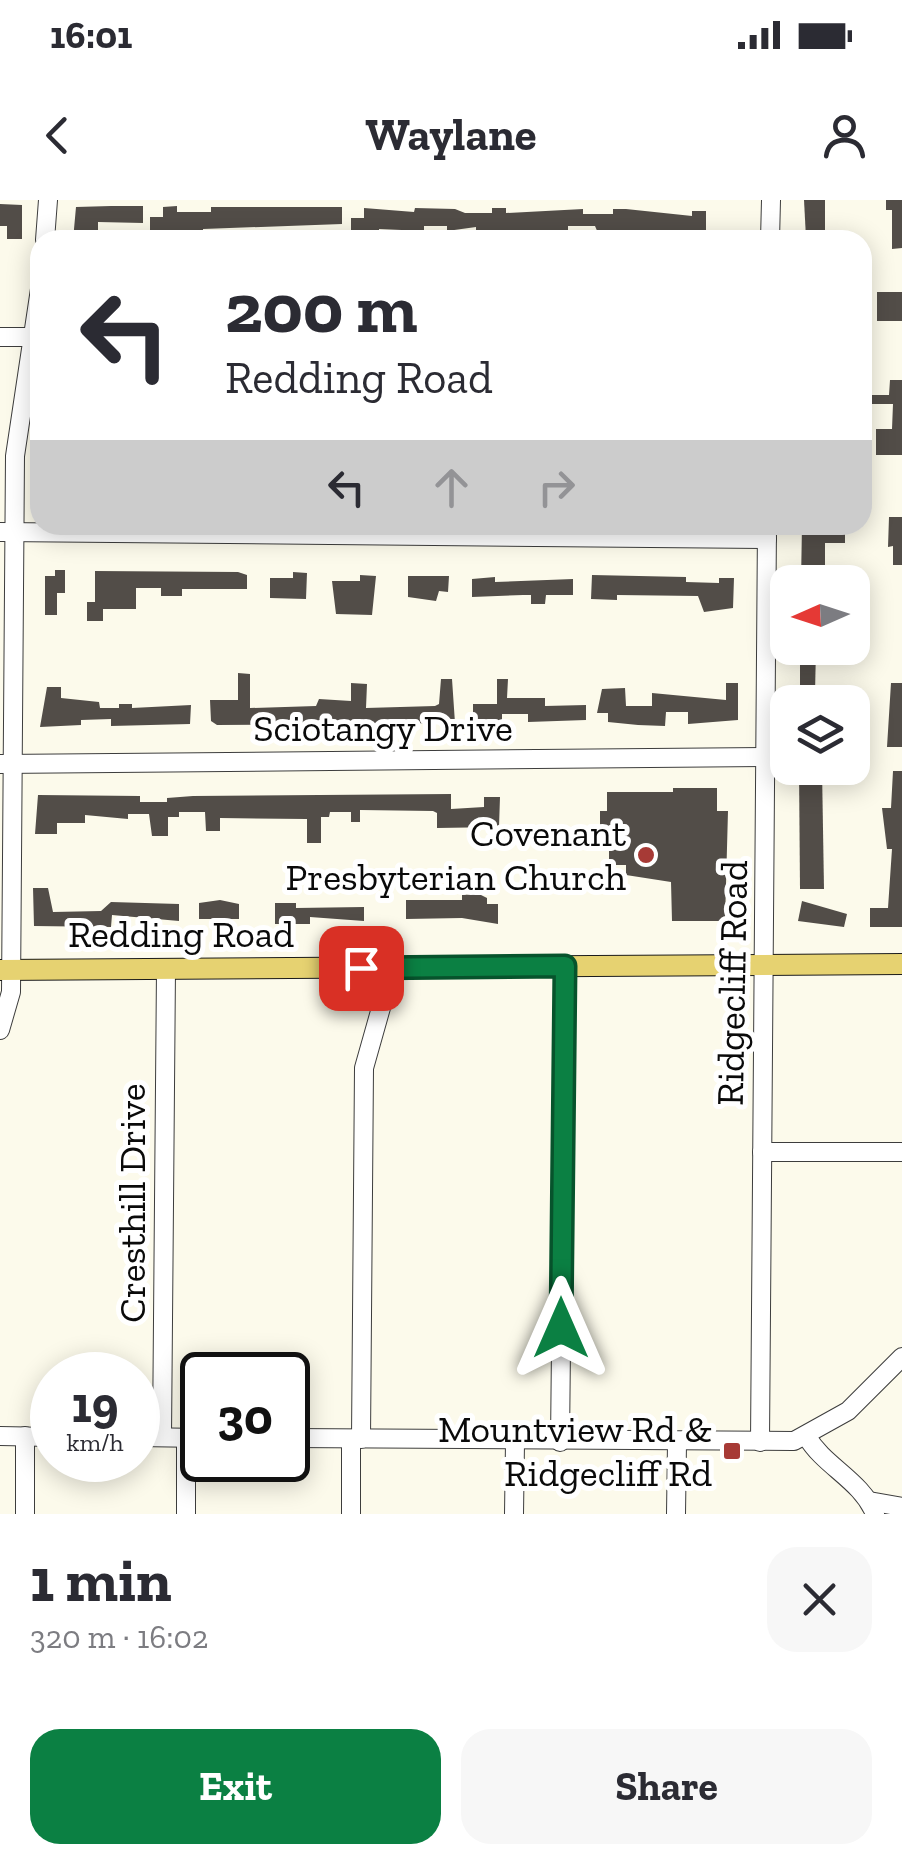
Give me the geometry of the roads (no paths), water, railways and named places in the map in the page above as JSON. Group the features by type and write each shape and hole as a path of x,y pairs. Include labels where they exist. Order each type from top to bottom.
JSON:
{"main road":[{"name":"Redding Road","path":"5,970 902,964"}],"street":[{"path":"46,230 48,200"},
{"path":"770,230 771,200"},
{"path":"0,337 30,337"},
{"path":"0,1030 8,1005 7,532 15,456 30,375"},
{"name":"Ridgecliff Road","path":"760,1442 767,535"},
{"name":"Sciotangy Drive","path":"6,764 766,758"},
{"path":"560,1442 565,966"},
{"path":"351,1514 364,1068 369,1040 382,1009 388,967"},
{"name":"Cresthill Drive","path":"162,1437 166,969"},
{"path":"762,1152 902,1152"},
{"path":"310,1438 676,1443 807,1437 848,1411 902,1357"},
{"path":"0,1436 30,1436"},
{"path":"25,1436 25,1514"},
{"path":"162,1437 180,1438"},
{"path":"807,1437 872,1507 902,1507"},
{"path":"514,1514 515,1442"},
{"path":"676,1443 676,1514"},
{"path":"186,1514 189,1482"}],"place":[{"name":"Covenant Presbyterian Church","path":"646,855"},
{"name":"Mountview Rd & Ridgecliff Rd","path":"732,1451"}]}
